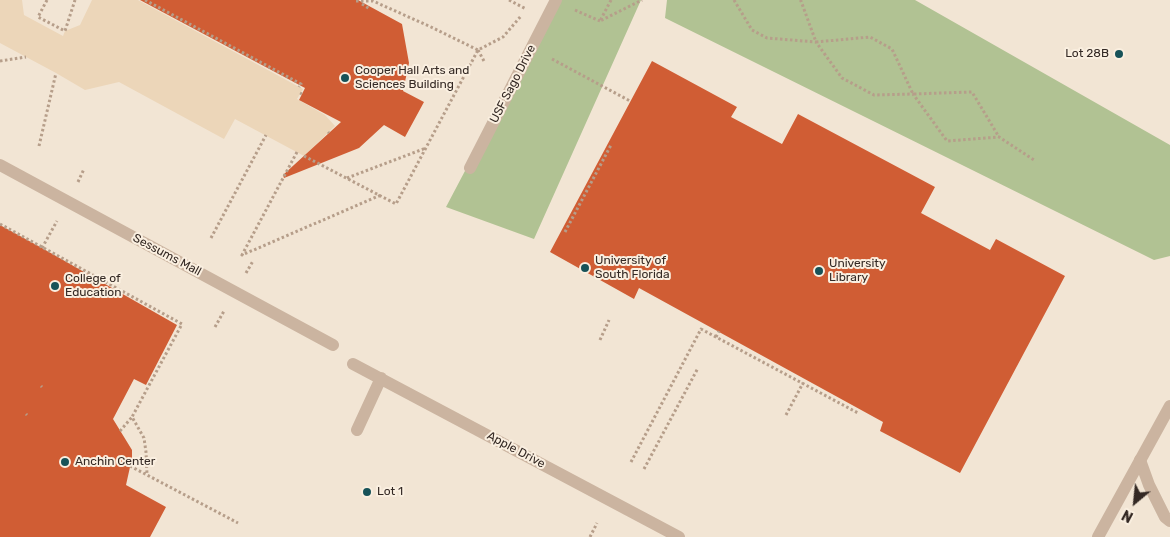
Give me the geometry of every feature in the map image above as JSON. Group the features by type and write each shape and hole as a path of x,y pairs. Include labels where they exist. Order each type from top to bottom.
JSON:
{"street":[{"name":"USF Sago Drive","path":"470,168 556,0"},
{"name":"Sessums Mall","path":"0,165 333,345"},
{"name":"Apple Drive","path":"353,364 678,537"},
{"path":"357,430 381,378"},
{"path":"1098,537 1170,406"},
{"path":"1140,460 1153,494 1165,518 1170,520"}],"path":[{"path":"47,0 38,17 65,31 75,0"},
{"path":"145,0 301,84 300,87"},
{"path":"361,4 373,0 432,27 478,50 485,63"},
{"path":"508,0 526,10"},
{"path":"611,0 600,21 642,0"},
{"path":"734,0 752,30 767,38 816,42 870,37 892,49 913,94 947,141 999,137"},
{"path":"800,0 802,1 816,42 842,78 874,95 972,92 999,137 1034,160"},
{"path":"356,1 370,9"},
{"path":"304,156 396,204 478,50 503,37 529,5"},
{"path":"0,61 26,57"},
{"path":"565,66 630,101"},
{"path":"39,146 56,73"},
{"path":"211,238 266,135"},
{"path":"565,232 611,145"},
{"path":"348,178 426,148"},
{"path":"298,152 242,255 381,195"},
{"path":"0,224 182,324 132,418 120,431"},
{"path":"42,247 50,233"},
{"path":"600,340 610,320"},
{"path":"631,462 701,329 858,413"},
{"path":"716,337 719,331"},
{"path":"644,469 698,368"},
{"path":"786,414 802,383"},
{"path":"132,418 144,438 147,475"},
{"path":"130,466 238,523"},
{"path":"590,537 597,523"}],"green space":[{"path":"555,0 641,0 534,239 446,207"},
{"path":"667,0 915,0 1170,145 1170,256 1154,260 665,18"}],"shaded area":[{"path":"0,0 22,0 24,15 63,36 65,31 80,25 92,0 138,0 303,89 297,99 325,115 335,126 304,156 235,119 224,139 119,82 85,90 0,43"}],"building":[{"name":"Cooper Hall Arts and Sciences Building","path":"140,0 358,0 402,24 409,63 403,91 424,102 405,137 384,125 359,148 284,178 283,175 341,122 299,100 305,88"},
{"name":"University Library","path":"652,61 737,107 731,117 782,144 798,114 935,187 921,213 990,250 996,239 1065,276 960,473 880,431 883,422 639,288 634,299 550,252"},
{"path":"0,225 177,325 146,385 134,379 113,419 132,450 126,485 166,507 150,537 0,537"}],"place":[{"name":"Lot 28B","path":"1119,54"},
{"name":"Cooper Hall Arts and Sciences Building","path":"345,78"},
{"name":"University of South Florida","path":"585,268"},
{"name":"University Library","path":"819,271"},
{"name":"College of Education","path":"55,286"},
{"name":"Anchin Center","path":"65,462"},
{"name":"Lot 1","path":"367,492"}]}
